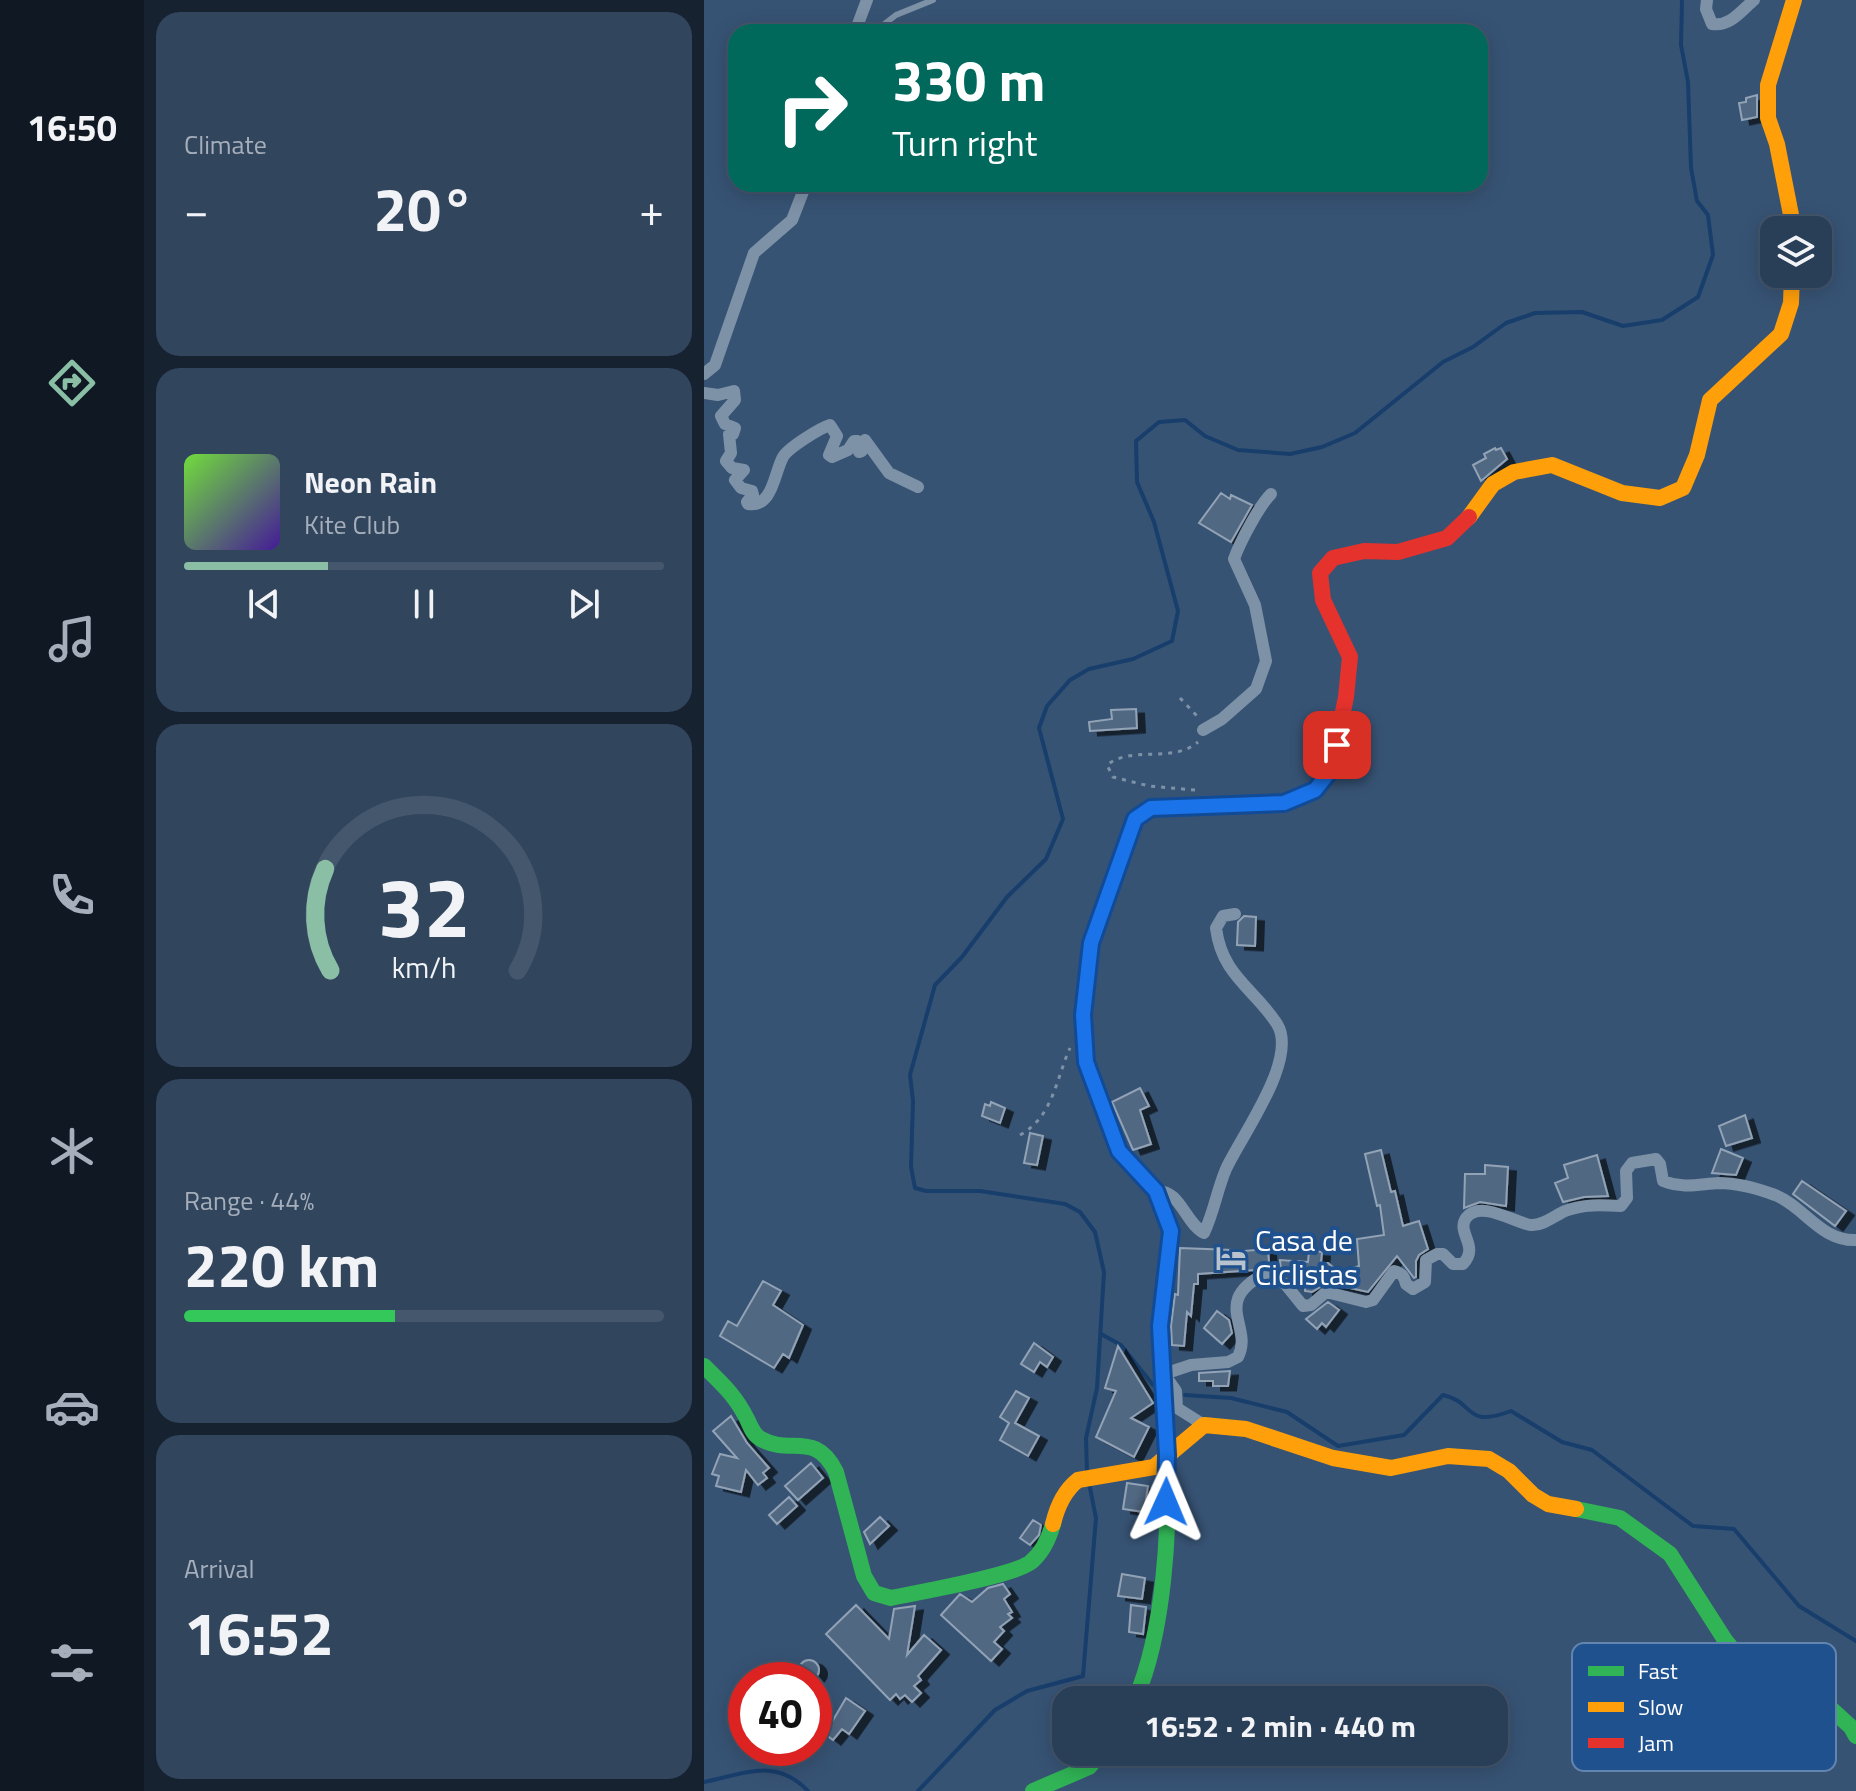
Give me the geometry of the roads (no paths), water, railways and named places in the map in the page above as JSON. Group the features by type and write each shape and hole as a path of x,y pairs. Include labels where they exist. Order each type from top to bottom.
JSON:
{"street":[{"path":"858,24 867,0"},
{"path":"1707,0 1706,9 1712,24 1720,25 1727,24 1754,0"},
{"path":"1791,216 1777,144 1768,118 1768,85 1794,0"},
{"path":"704,374 715,365 754,253 792,220 803,192"},
{"path":"1141,1686 1154,1641 1165,1551 1167,1455 1160,1326 1171,1231 1156,1191 1119,1151 1086,1062 1083,1015 1091,943 1135,819 1151,808 1284,803 1315,790 1331,770 1346,697 1350,657 1323,600 1320,573 1333,558 1364,551 1398,552 1447,538 1469,518 1493,484 1514,472 1552,465 1622,493 1660,498 1683,488 1697,455 1710,400 1781,334 1791,303 1792,288"},
{"path":"704,393 718,395 734,391 735,400 721,416 725,424 735,428 733,434 729,434 731,453 726,461 732,468 744,470 735,480 741,488 752,491 748,504 762,501 772,488 783,455 830,425 837,436 829,455 832,457 848,450 854,441 857,441 859,452 862,451 865,440 889,473 918,487"},
{"path":"1203,730 1222,719 1256,689 1263,672 1266,661 1255,605 1234,559 1264,501 1271,494"},
{"path":"1156,1191 1167,1191 1179,1203 1194,1227 1204,1233 1226,1171 1244,1133 1262,1108 1283,1047 1279,1028 1222,958 1216,928 1223,916 1235,914"},
{"path":"1164,1374 1191,1365 1228,1362 1238,1357 1241,1346 1235,1308 1242,1291 1255,1278 1268,1272 1286,1285 1303,1306 1311,1305 1326,1292 1373,1300 1394,1271 1405,1277 1406,1284 1413,1289 1425,1282 1426,1260 1437,1254 1443,1254 1453,1264 1463,1264 1467,1259 1470,1245 1463,1228 1472,1213 1505,1214 1526,1224 1537,1225 1568,1210 1597,1205 1621,1206 1627,1198 1626,1171 1632,1163 1656,1159 1663,1181 1678,1187 1719,1183 1747,1185 1780,1197 1825,1232 1843,1240 1856,1240"},
{"path":"704,1366 736,1397 756,1437 768,1443 811,1447 828,1456 836,1472 864,1576 874,1593 891,1598 995,1575 1030,1563 1049,1540 1056,1510 1069,1487 1078,1480 1154,1467 1204,1425"},
{"path":"1164,1374 1176,1391 1177,1408 1204,1425 1246,1429 1333,1458 1391,1468 1448,1456 1489,1459 1509,1471 1533,1495 1548,1504 1620,1518 1670,1554 1727,1643"},
{"path":"1836,1713 1856,1736"},
{"path":"1033,1791 1090,1766"}],"lane":[{"path":"884,24 896,15 933,0"}],"waterway":[{"path":"1087,1474 1086,1438 1097,1388 1104,1272 1095,1232 1080,1212 1065,1204 980,1191 926,1191 915,1188 911,1167 913,1101 910,1075 935,985 962,957 1007,897 1046,859 1063,819 1039,728 1047,706 1070,680 1089,669 1133,659 1172,641 1178,611 1154,522 1137,482 1136,441 1159,422 1185,420 1205,436 1238,450 1290,454 1322,447 1355,433 1443,362 1473,347 1506,323 1535,313 1582,312 1623,326 1662,320 1698,297 1713,255 1708,215 1697,201 1691,168 1688,82 1681,45 1682,0"},
{"path":"1101,1334 1121,1345 1153,1385"},
{"path":"1185,1395 1231,1398 1287,1412 1338,1446 1404,1435 1443,1395 1453,1398 1477,1416 1496,1416 1511,1411 1562,1442 1592,1450 1693,1526 1734,1529 1799,1606 1856,1641"},
{"path":"918,1791 995,1710 1027,1691 1083,1676 1096,1518 1089,1483"},
{"path":"704,1782 746,1772 772,1771 784,1774 808,1791"}],"place":[{"name":"Casa de Ciclistas","path":"1231,1258"}]}
